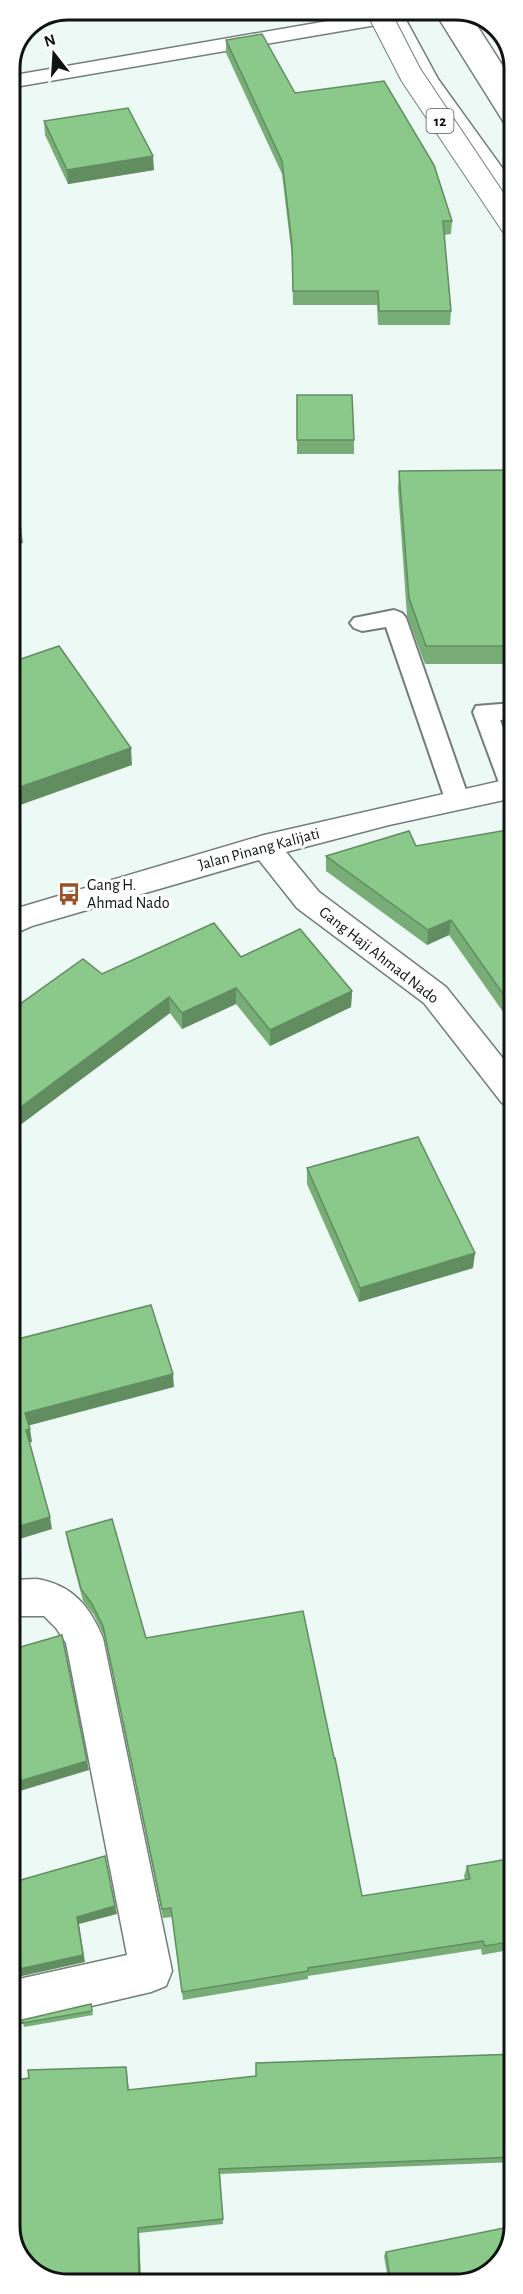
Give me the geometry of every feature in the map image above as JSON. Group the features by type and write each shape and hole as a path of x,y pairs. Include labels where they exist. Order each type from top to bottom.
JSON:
{"main road":[{"path":"20,80 348,20"},
{"name":"12","path":"389,20 411,75 504,214"},
{"path":"390,20 428,80 504,186"},
{"path":"450,20 504,107"},
{"path":"464,21 504,84"},
{"name":"Jalan Pinang Kalijati","path":"20,919 264,846 504,790"},
{"name":"Gang Haji Ahmad Nado","path":"264,846 308,900 435,995 504,1083"},
{"path":"20,1597 48,1599 67,1609 84,1638 151,1971 20,2001"}],"lane":[{"path":"362,623 394,618 457,799"},
{"path":"504,711 485,712 504,764"}],"building":[{"path":"262,34 295,93 384,81 434,165 452,221 443,221 451,311 379,311 378,291 293,291 292,244 282,161 226,40"},
{"path":"128,108 153,156 67,170 44,121"},
{"path":"297,395 352,395 354,440 297,440"},
{"path":"504,470 504,646 426,646 409,598 399,471"},
{"path":"59,646 131,748 20,787 20,659"},
{"path":"409,831 416,846 504,831 504,995 451,920 428,930 326,856"},
{"path":"214,923 241,957 300,929 352,991 270,1030 236,988 182,1013 169,997 20,1108 20,1004 83,959 102,974"},
{"path":"418,1137 475,1253 360,1288 307,1168"},
{"path":"151,1305 173,1374 25,1413 30,1429 26,1430 50,1517 20,1526 20,1338"},
{"path":"112,1519 146,1638 303,1611 362,1896 470,1879 467,1866 504,1860 504,1943 485,1946 483,1941 308,1968 308,1971 182,1992 171,1908 162,1909 103,1626 81,1589 66,1532"},
{"path":"62,1635 87,1761 20,1781 20,1647"},
{"path":"105,1856 115,1906 77,1917 83,1955 20,1969 20,1880"},
{"path":"91,2004 92,2011 23,2023 22,2020"},
{"path":"504,2054 504,2157 219,2169 223,2219 138,2228 139,2274 55,2273 32,2258 20,2236 20,2079 29,2078 28,2070 126,2067 128,2090 256,2076 256,2063"},
{"path":"504,2228 500,2245 491,2258 479,2268 465,2274 389,2274 386,2252"}],"place":[{"name":"Gang H. Ahmad Nado","path":"69,894"}]}
